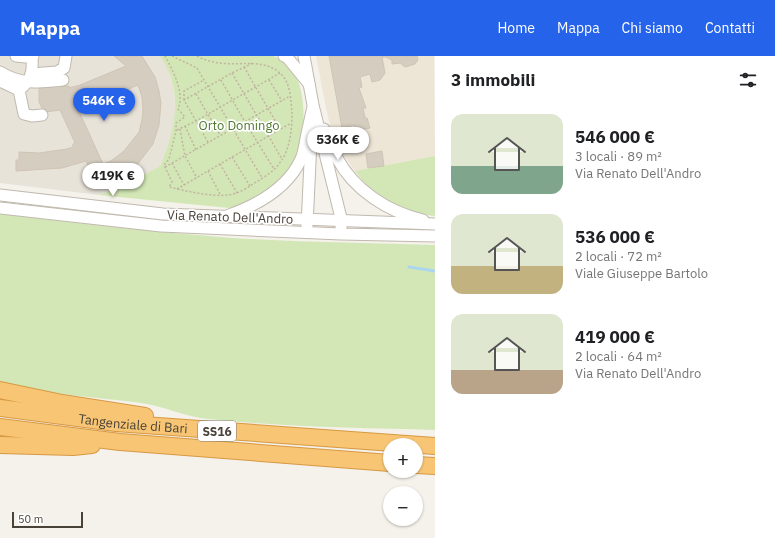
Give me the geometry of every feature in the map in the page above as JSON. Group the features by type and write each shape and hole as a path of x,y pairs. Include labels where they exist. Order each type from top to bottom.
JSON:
{"highway":[{"path":"0,390 62,403 156,417 180,428"},
{"name":"Tangenziale di Bari","path":"0,408 116,423 435,446"},
{"name":"Tangenziale di Bari","path":"0,427 120,442 383,462"},
{"path":"0,445 73,447 120,442"},
{"path":"423,465 435,466"}],"street":[{"path":"16,56 33,56 33,68 26,82 24,114 32,116 42,115"},
{"path":"0,72 8,77 26,82 57,72 64,68 66,56"},
{"path":"284,56 310,84"},
{"path":"304,56 313,105 342,222 341,234"},
{"path":"0,82 62,80"},
{"path":"225,217 254,205 286,181 294,171 302,158 313,105"},
{"path":"307,232 313,105"},
{"path":"313,105 337,158 358,185 374,199 390,208 414,218 435,223"},
{"name":"Via Renato Dell'Andro","path":"0,195 163,214 342,222 435,223"},
{"name":"Via Renato Dell'Andro","path":"0,208 161,226 341,234 435,236"}],"path":[{"path":"165,56 173,72 179,93 181,102 178,109 184,117 176,122 176,131 169,159 164,165 172,182 168,187 220,195 237,193 250,186 274,169 282,159 286,150 292,108 286,81 280,73 267,66 253,63 222,64 211,62 197,56"},
{"path":"172,56 197,68 262,178"},
{"path":"184,100 253,63"},
{"path":"244,67 280,129"},
{"path":"232,73 258,115 282,159"},
{"path":"176,131 280,73"},
{"path":"205,80 184,91 184,100 208,143"},
{"path":"221,80 257,143 274,169"},
{"path":"269,80 282,101"},
{"path":"196,94 220,136"},
{"path":"165,167 290,96"},
{"path":"177,189 291,123"},
{"path":"185,126 196,150"},
{"path":"180,129 185,156 197,178"},
{"path":"232,157 250,186"},
{"path":"172,163 184,185"},
{"path":"220,164 237,193"},
{"path":"208,171 220,195"}],"shaded area":[{"path":"0,56 160,56 167,66 173,85 175,118 173,132 160,166 124,186 99,195 0,183"},
{"path":"316,56 434,56 435,156 355,171 341,151 330,125"}],"green space":[{"name":"Orto Domingo","path":"160,56 274,56 287,65 294,74 299,85 302,94 304,113 299,150 290,169 276,184 249,203 229,208 99,195 124,186 160,166 166,152 173,124 175,96 168,69"},
{"path":"435,156 435,216 419,213 393,203 367,185 355,171"},
{"path":"0,214 232,238 435,245 435,430 350,428 236,422 199,418 158,406 141,403 53,393 0,384"}],"building":[{"path":"114,56 142,56 155,77 161,103 159,125 153,144 137,165 128,173 97,186 86,161 62,168 16,171 16,160 19,160 19,152 39,153 67,149 73,147 73,144 75,143 60,110 46,112 45,108 42,108 39,102 39,88 61,85 62,87 69,86 69,88 126,66","holes":["138,85 142,97 143,110 139,132 124,151 111,161 103,164 78,109 94,104"]},
{"path":"329,56 417,56 418,60 415,64 405,67 400,63 392,64 392,60 382,57 385,73 380,80 372,82 370,74 360,77 362,87 359,88 366,108 363,108 365,118 367,118 370,128 356,131 355,125 342,128"},
{"path":"382,151 384,166 368,168 366,154"}],"waterway":[{"path":"409,267 435,271"}]}
